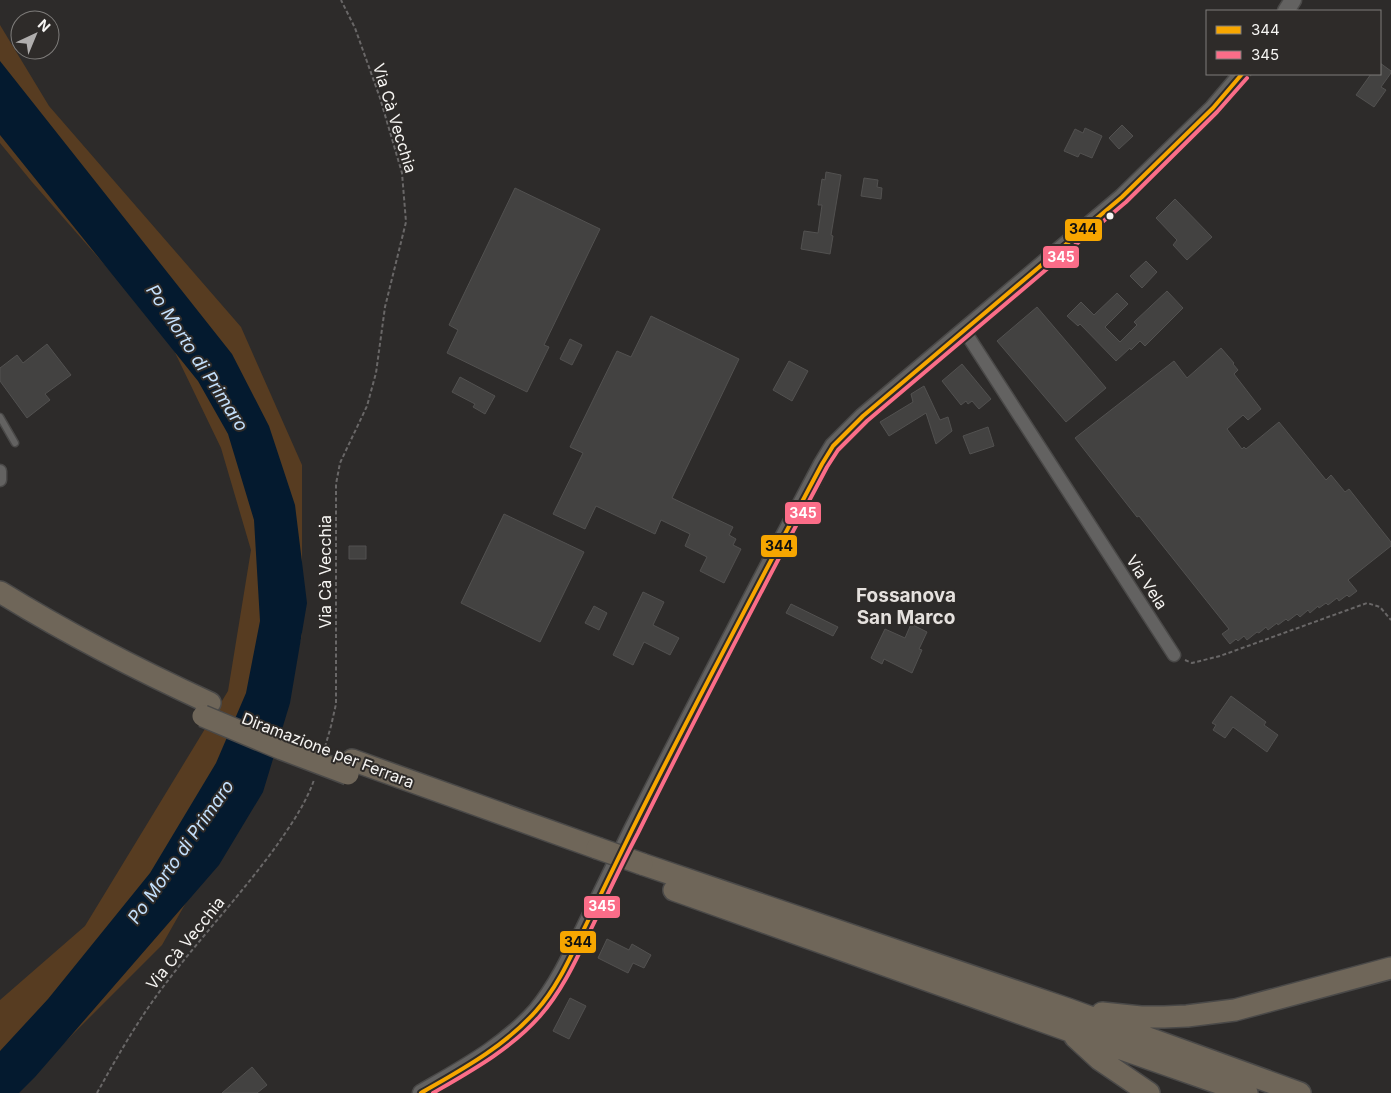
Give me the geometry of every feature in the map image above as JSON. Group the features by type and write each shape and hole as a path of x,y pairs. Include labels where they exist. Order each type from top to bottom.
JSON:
{"highway":[{"name":"Diramazione per Ferrara","path":"0,592 51,623 160,680 206,709 282,749 350,767 668,880"},
{"name":"Diramazione per Ferrara","path":"0,608 49,638 139,686 206,709"},
{"path":"668,880 1068,1009 1300,1093"},
{"path":"668,880 1070,1031 1247,1093"},
{"path":"1068,1009 1164,1018 1235,1010 1391,968"},
{"path":"1070,1031 1099,1059 1149,1093"}],"main road":[{"path":"421,1093 500,1045 518,1030 548,995 570,958 632,831 833,446 863,416 1122,197 1214,108 1241,75"}],"street":[{"name":"Via Vela","path":"964,330 1174,655"},
{"path":"0,471 0,480"}],"lane":[{"path":"0,417 15,443"}],"path":[{"name":"Via Cà Vecchia","path":"322,753 336,704 336,484 340,463 367,406 376,373 385,307 406,222 402,173 374,81 355,28 341,0"},
{"path":"1174,655 1192,664 1220,656 1367,603 1380,607 1391,620"},
{"name":"Via Cà Vecchia","path":"97,1093 125,1043 162,988 262,865 292,824 314,780"}],"shaded area":[{"path":"0,25 10,42 10,60 21,60 49,106 241,327 302,465 302,635 270,754 162,945 14,1093 0,1093 0,1000 85,926 228,691 251,550 221,448 167,336 0,143"}],"water":[{"name":"Po Morto di Primaro","path":"0,61 232,354 269,426 295,505 307,603 290,703 263,792 219,865 19,1093 0,1093 0,1051 48,999 150,873 216,763 246,693 260,621 254,520 228,434 198,381 0,135"}],"building":[{"path":"1381,64 1391,71 1381,87 1386,90 1374,107 1356,95 1370,75 1381,75"},
{"path":"1122,125 1133,136 1119,149 1109,138"},
{"path":"1085,128 1102,136 1092,158 1080,153 1078,157 1064,151 1075,129 1083,133"},
{"path":"826,172 841,175 831,235 833,236 830,254 801,249 804,231 818,233 822,205 818,205 822,179 825,180"},
{"path":"864,178 878,180 877,187 882,188 881,199 861,196"},
{"path":"515,188 600,229 544,345 549,347 527,392 447,353 458,330 449,325"},
{"path":"1175,199 1212,237 1187,260 1173,245 1177,240 1156,218"},
{"path":"1146,261 1157,272 1142,288 1130,276"},
{"path":"1167,291 1183,308 1145,346 1140,341 1116,361 1080,324 1078,326 1067,316 1081,302 1094,315 1117,293 1128,304 1105,327 1120,342 1137,325 1134,322"},
{"path":"1037,307 1106,388 1066,422 997,341"},
{"path":"651,316 739,359 672,498 733,527 729,535 736,539 733,545 741,549 724,583 700,571 707,557 685,546 690,534 661,520 655,534 596,506 585,529 553,514 583,453 570,447 617,351 631,357"},
{"path":"570,339 582,345 572,365 560,359"},
{"path":"47,344 71,375 45,394 50,400 27,418 0,381 0,368 17,355 23,363"},
{"path":"1221,348 1238,370 1234,374 1261,409 1248,420 1243,415 1227,429 1242,449 1244,447 1246,449 1279,422 1326,480 1331,475 1345,492 1349,489 1391,542 1391,546 1348,580 1357,591 1349,597 1347,595 1339,601 1337,598 1328,605 1326,603 1319,608 1318,606 1310,613 1308,610 1300,617 1297,614 1288,621 1286,619 1278,625 1277,623 1268,630 1266,627 1247,640 1244,636 1230,644 1222,634 1229,629 1075,438 1174,361 1187,378"},
{"path":"789,361 808,371 792,401 773,390"},
{"path":"962,364 991,399 979,409 972,401 968,404 966,401 961,405 942,381"},
{"path":"460,377 495,396 485,414 473,407 475,404 452,392"},
{"path":"924,386 940,420 948,417 952,431 936,444 926,413 889,436 880,422 913,402 911,394"},
{"path":"988,427 994,446 970,454 963,436"},
{"path":"504,514 584,552 540,642 461,603"},
{"path":"349,546 366,546 366,559 349,559"},
{"path":"643,592 664,602 653,625 679,638 670,655 644,642 633,665 613,655"},
{"path":"791,604 838,627 833,636 786,613"},
{"path":"594,606 607,613 599,630 585,623"},
{"path":"911,624 927,632 919,649 922,650 912,673 884,659 882,664 871,658 885,629 905,638"},
{"path":"1231,696 1266,722 1264,725 1278,735 1267,752 1233,727 1225,738 1213,730 1216,725 1212,723"},
{"path":"607,939 629,950 632,944 651,955 644,968 633,963 628,973 598,958"},
{"path":"570,998 586,1006 569,1039 553,1031"},
{"path":"252,1067 267,1085 257,1093 222,1093"}],"transit line":[{"name":"344","path":"421,1093 467,1066 510,1036 544,1002 557,983 702,692 833,446 863,416 1122,197 1213,108 1241,75"},
{"name":"345","path":"433,1093 490,1059 516,1039 540,1016 562,986 708,695 827,467 838,450 867,421 1126,202 1217,112 1247,78"}],"district":[{"name":"Fossanova San Marco","path":"906,606"}]}
